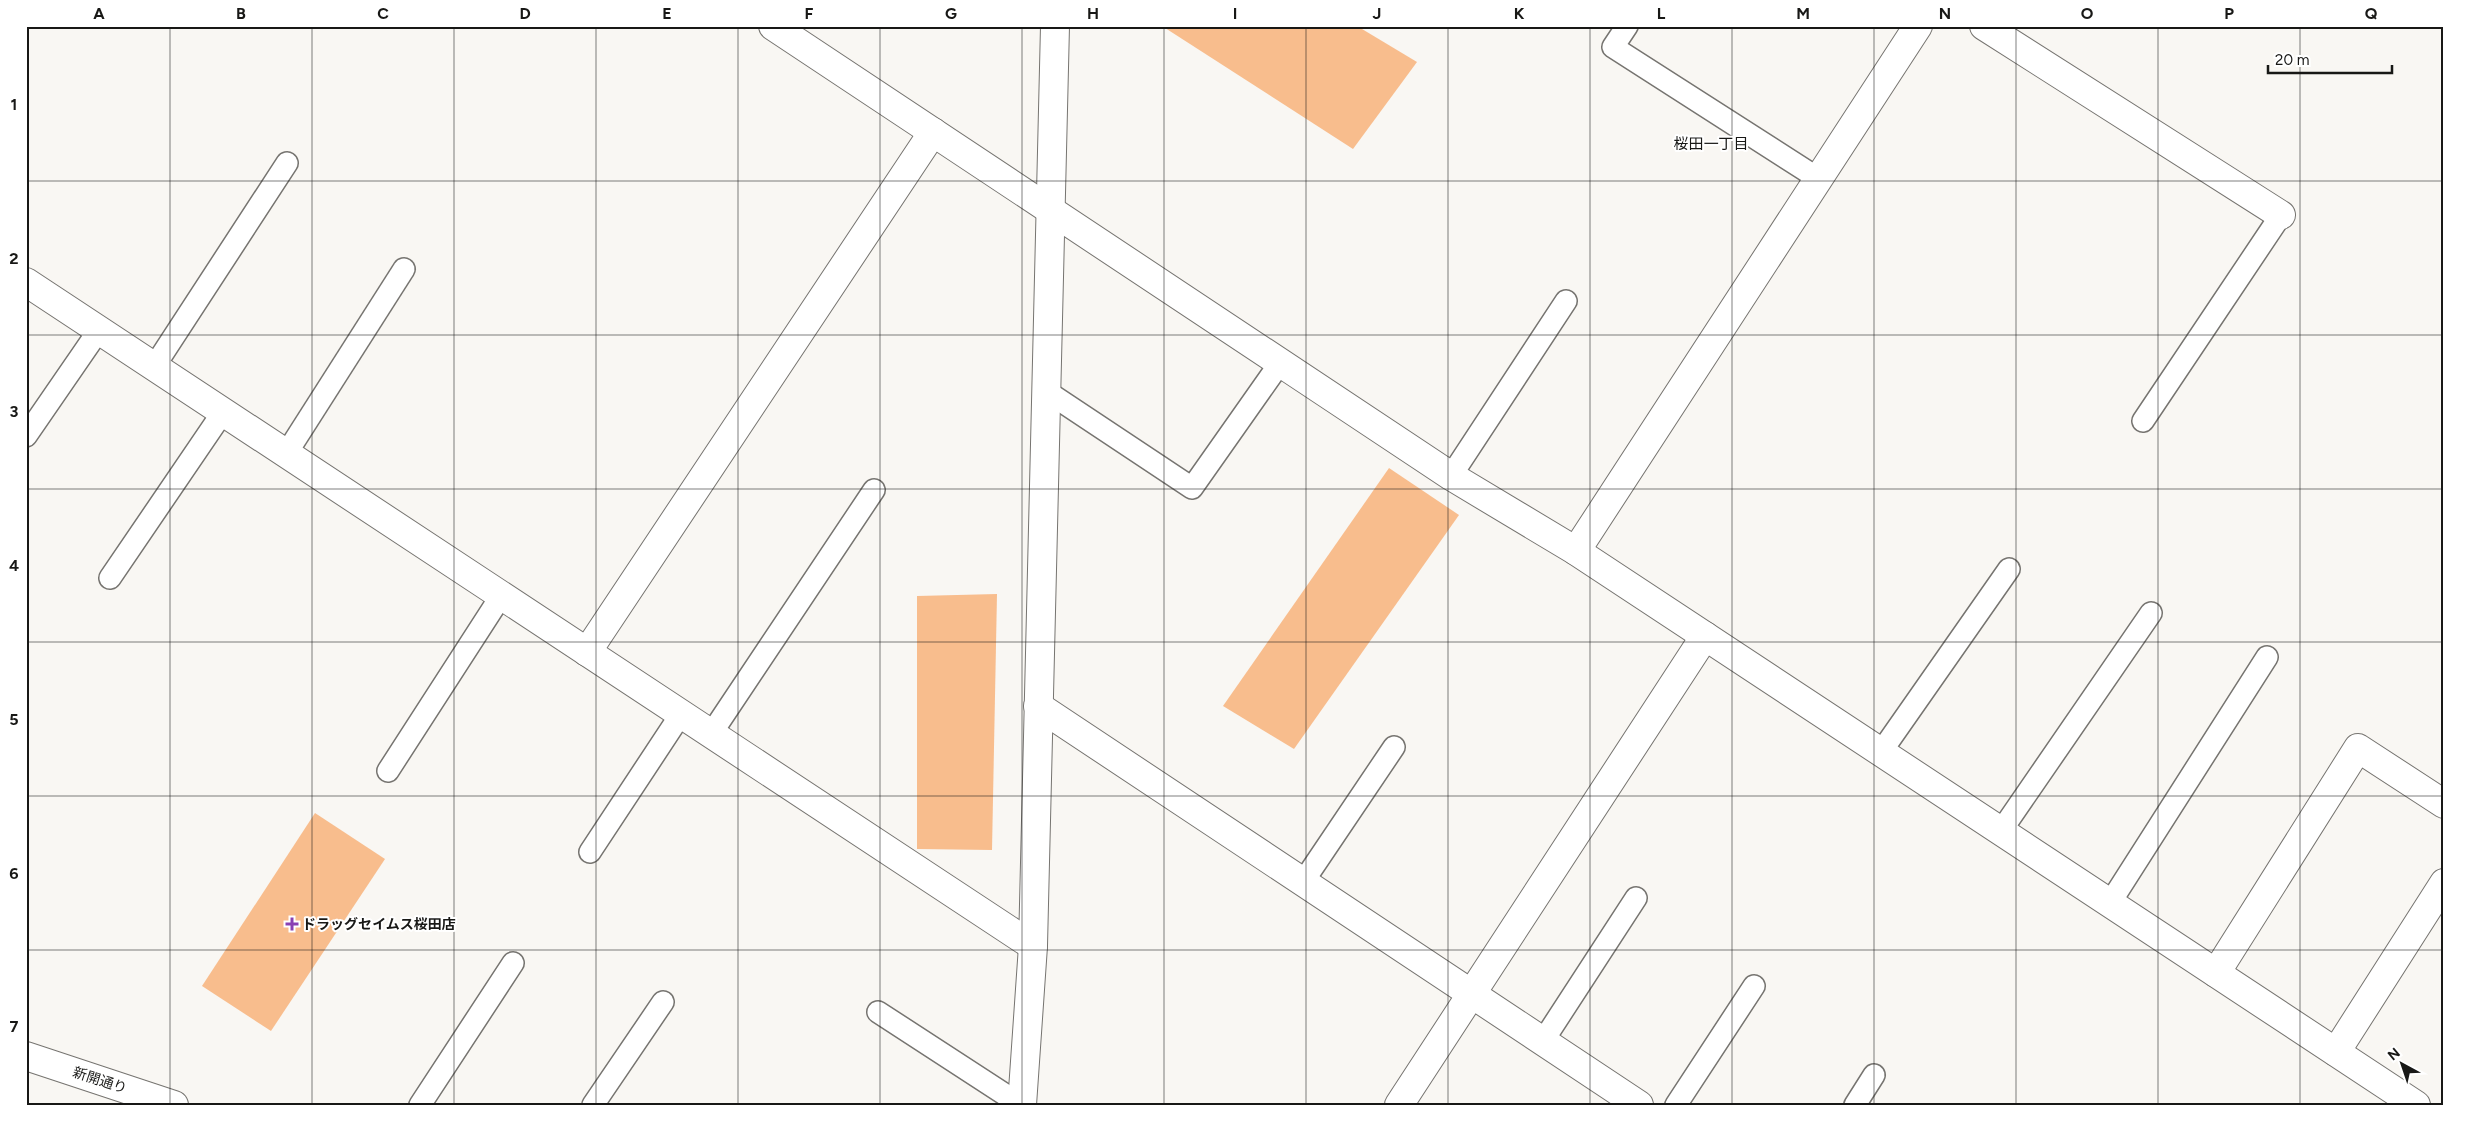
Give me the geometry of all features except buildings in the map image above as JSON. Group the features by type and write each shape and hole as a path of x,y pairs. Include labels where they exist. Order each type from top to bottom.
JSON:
{"street":[{"path":"773,26 1452,476 1576,551 2416,1105"},
{"path":"1022,1105 1033,946 1055,26"},
{"path":"1576,551 1918,26"},
{"path":"1984,26 2281,215"},
{"path":"587,652 933,132"},
{"path":"26,282 1033,946"},
{"path":"1399,1105 1705,636"},
{"path":"1038,706 1639,1105"},
{"path":"2216,973 2358,748 2444,804"},
{"path":"2336,1052 2444,883"},
{"name":"新開通り","path":"26,1056 174,1105"}],"lane":[{"path":"1626,26 1613,47 1819,178"},
{"path":"154,367 287,163"},
{"path":"2143,421 2281,215"},
{"path":"286,454 404,269"},
{"path":"1452,476 1566,301"},
{"path":"26,436 99,330"},
{"path":"1046,390 1192,488 1280,362"},
{"path":"110,578 223,412"},
{"path":"711,734 874,490"},
{"path":"1881,752 2009,569"},
{"path":"388,771 501,596"},
{"path":"2001,831 2151,613"},
{"path":"2110,903 2268,657"},
{"path":"590,852 681,714"},
{"path":"1303,882 1394,747"},
{"path":"1543,1041 1636,898"},
{"path":"420,1105 513,963"},
{"path":"1676,1105 1754,986"},
{"path":"593,1105 663,1002"},
{"path":"878,1012 1022,1105"},
{"path":"1855,1105 1874,1075"}],"place":[{"name":"ドラッグセイムス桜田店","path":"292,924"}],"district":[{"name":"桜田一丁目","path":"1711,144"}]}
